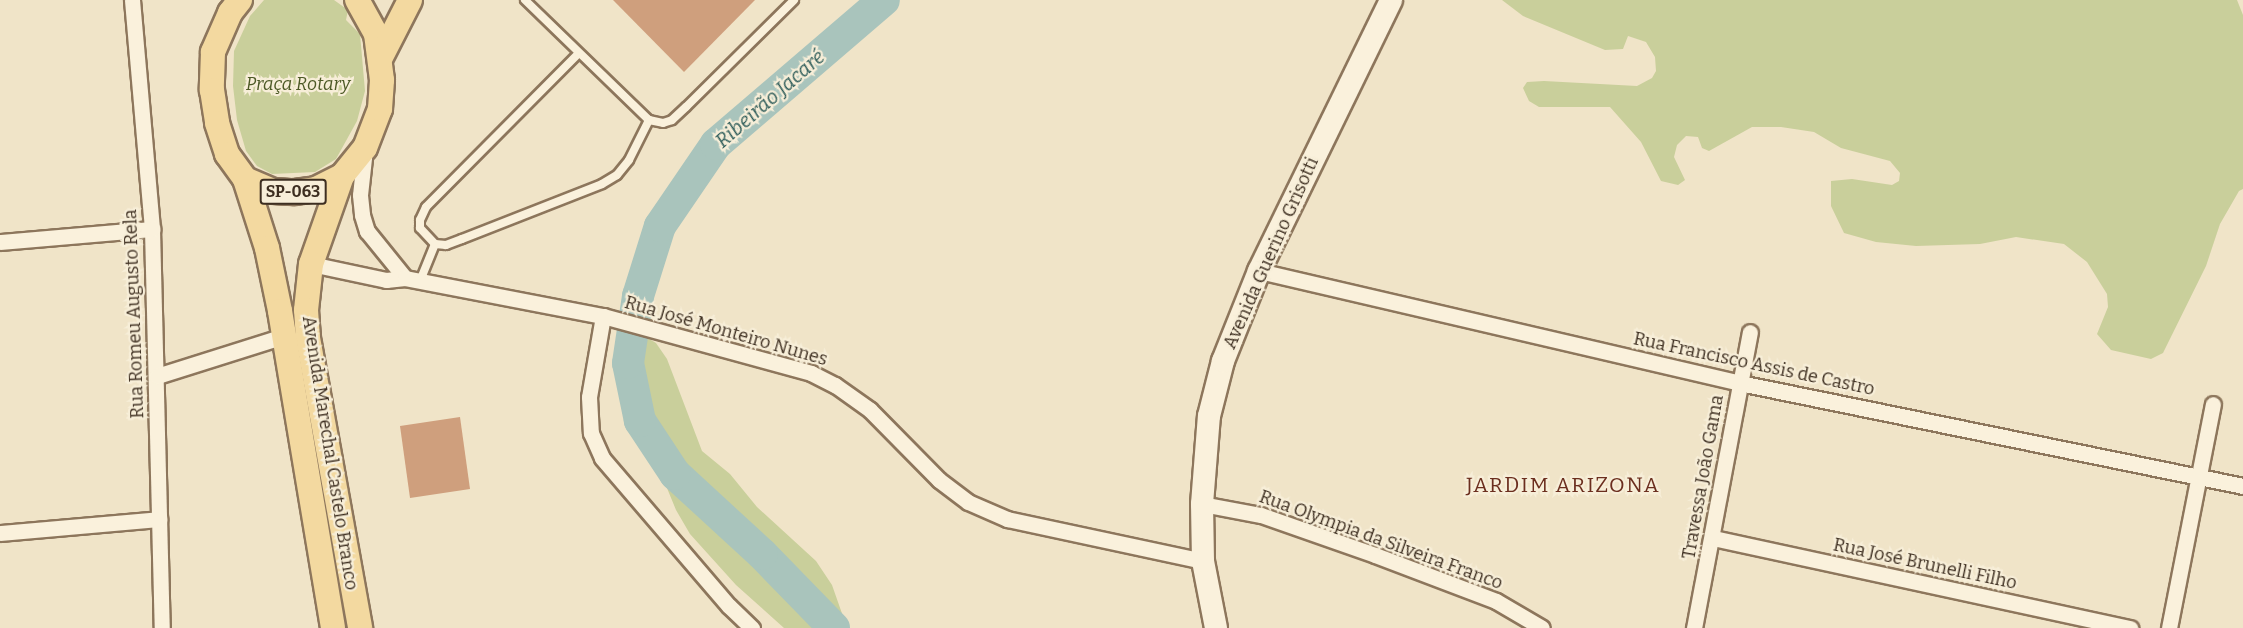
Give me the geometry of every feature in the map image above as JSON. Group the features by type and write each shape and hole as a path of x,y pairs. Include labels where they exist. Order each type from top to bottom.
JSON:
{"main road":[{"path":"215,0 218,34"},
{"name":"SP-063","path":"240,0 218,34 213,52 212,90 217,123 227,154 245,179 273,191 295,192 316,189 342,176 365,148 380,109 382,80 376,34 357,0"},
{"name":"SP-063","path":"380,59 410,0"},
{"name":"Avenida Guerino Grisotti","path":"1216,628 1203,561 1202,504 1209,416 1223,361 1259,271 1391,0"},
{"name":"Avenida Marechal Castelo Branco","path":"342,176 311,264 306,310 308,338 360,628"},
{"name":"Avenida Marechal Castelo Branco","path":"245,179 267,248 333,628"}],"street":[{"name":"Rua Romeu Augusto Rela","path":"132,0 152,229 162,628"},
{"path":"365,148 360,195 362,215 367,231 412,279"},
{"path":"0,242 152,229"},
{"name":"Rua José Monteiro Nunes","path":"311,264 386,280 412,279 603,316 811,373 835,385 870,410 939,480 968,502 1007,519 1203,561"},
{"name":"Rua Francisco Assis de Castro","path":"1259,271 1740,383 2243,486"},
{"path":"603,316 589,397 591,433 602,458 729,606 752,628"},
{"name":"Travessa João Gama","path":"1694,628 1713,538 1750,332"},
{"path":"157,376 284,336"},
{"path":"2169,628 2213,404"},
{"name":"Rua Olympia da Silveira Franco","path":"1202,504 1261,514 1375,555 1496,601 1542,628"},
{"path":"0,533 159,519"},
{"name":"Rua José Brunelli Filho","path":"1713,538 2130,628"}],"lane":[{"path":"525,0 578,54 649,120 663,123 672,120 794,0"},
{"path":"578,54 426,207 420,220 420,228 435,244 446,244 462,239 602,184 617,175 628,160 649,120"},
{"path":"412,279 435,244"}],"green space":[{"name":"Praça Rotary","path":"264,0 334,0 348,10 346,20 360,34 365,91 357,121 336,159 315,172 272,174 257,166 246,151 237,120 233,86 234,51 250,16"},
{"path":"1502,0 2237,0 2243,15 2243,189 2239,191 2220,224 2206,266 2163,353 2151,359 2111,350 2097,334 2108,307 2107,294 2087,262 2064,244 2016,237 1980,244 1916,246 1876,242 1844,233 1831,206 1831,181 1852,179 1892,185 1899,181 1900,173 1890,161 1841,148 1814,132 1781,127 1752,127 1709,151 1702,148 1698,137 1686,136 1677,145 1674,157 1685,180 1678,185 1661,181 1641,142 1610,107 1539,107 1529,101 1523,88 1527,82 1544,81 1637,86 1652,78 1656,71 1655,57 1646,42 1628,36 1623,49 1605,50 1523,16"},
{"path":"646,337 656,343 667,359 702,451 730,474 757,507 816,561 832,585 845,622 850,628 784,628 736,585 690,534 676,510 635,410 634,363 639,344"}],"building":[{"path":"613,0 755,0 684,72"},
{"path":"460,417 470,489 410,498 400,426"}],"waterway":[{"name":"Ribeirão Jacaré","path":"834,628 762,554 675,474 640,421 628,363 638,296 660,226 716,144 884,0"}],"district":[{"name":"JARDIM ARIZONA","path":"1563,485"}]}
